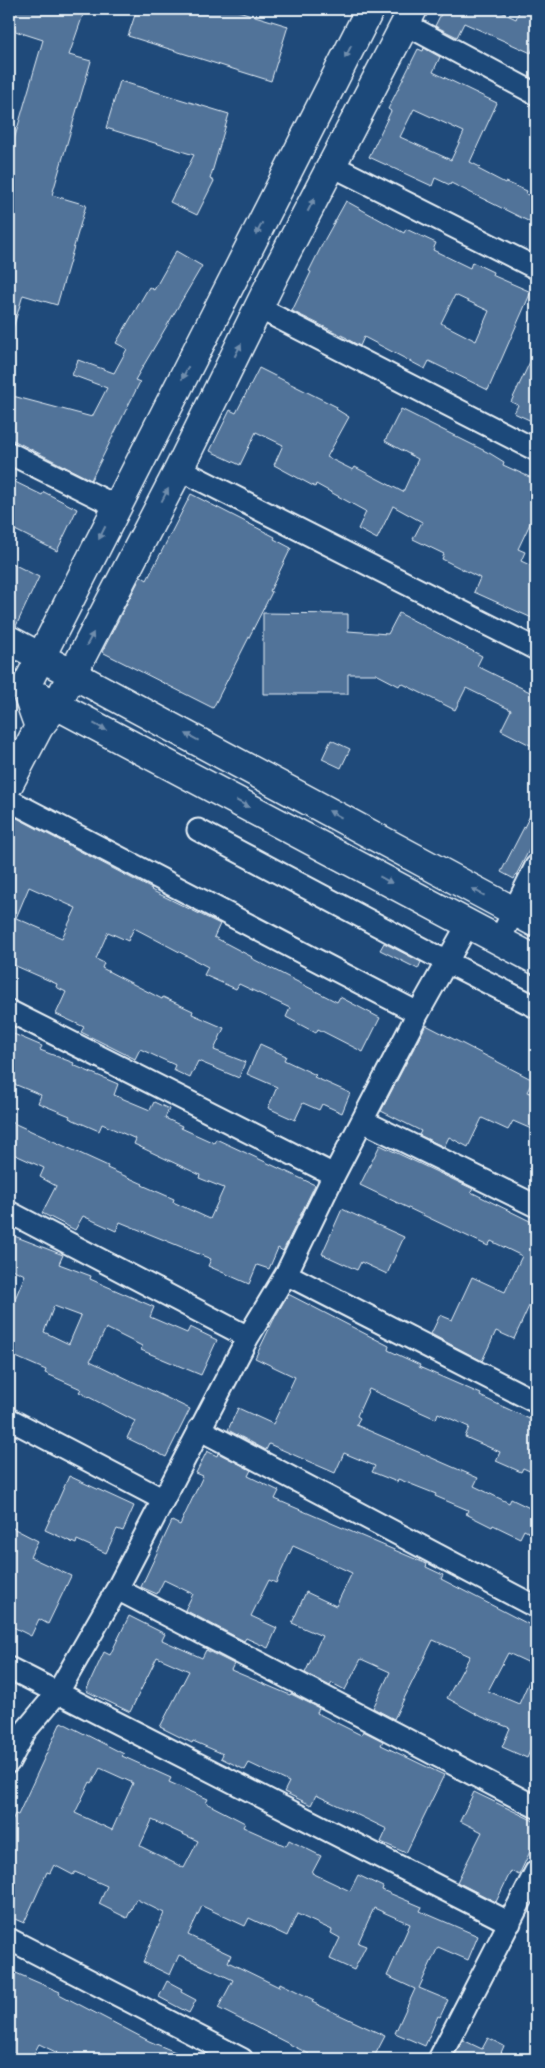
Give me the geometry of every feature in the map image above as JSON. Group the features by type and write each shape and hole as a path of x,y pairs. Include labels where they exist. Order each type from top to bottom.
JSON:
{"main road":[{"path":"17,684 41,656 370,9"},
{"path":"9,784 39,727 56,704 179,469 331,165 409,16"},
{"path":"9,640 72,672 525,917"},
{"path":"17,684 536,960"},
{"path":"17,684 39,727"}],"street":[{"path":"409,16 536,94"},
{"path":"331,165 536,268"},
{"path":"259,308 536,450"},
{"path":"9,453 116,506"},
{"path":"179,469 536,648"},
{"path":"9,800 418,1013"},
{"path":"198,830 536,1008"},
{"path":"499,941 525,917 536,866"},
{"path":"9,1762 26,1730 58,1692 117,1589 162,1498 248,1337 286,1274 334,1175 418,1013 468,924"},
{"path":"9,1011 334,1175"},
{"path":"363,1121 536,1206"},
{"path":"9,1212 248,1337"},
{"path":"286,1274 536,1402"},
{"path":"9,1418 162,1498"},
{"path":"199,1429 536,1607"},
{"path":"117,1589 536,1807"},
{"path":"9,1668 510,1923"},
{"path":"439,2059 536,1871"},
{"path":"9,1939 242,2059"}],"building":[{"path":"9,9 85,9 69,55 91,61 52,195 86,205 57,305 23,295 13,328 9,328 9,157 43,40 9,29"},
{"path":"137,9 232,9 288,26 271,81 128,36"},
{"path":"435,9 495,9 516,19 520,9 536,9 536,42 531,53 464,23 457,37 435,26 442,12"},
{"path":"424,48 440,57 433,72 497,103 470,162 480,167 478,169 505,183 527,191 526,194 536,198 536,225 451,183 450,185 435,178 432,186 369,157 391,111 388,109 418,49 423,51","holes":["414,109 464,132 451,160 400,137"]},
{"path":"120,81 229,114 210,179 214,181 197,215 170,202 194,155 106,128"},
{"path":"346,201 404,233 406,229 436,243 433,250 470,268 472,262 493,272 492,275 531,292 488,390 429,361 425,369 364,337 360,346 292,311 325,239","holes":["455,295 489,311 476,341 441,323"]},
{"path":"176,251 202,266 135,380 140,382 91,480 9,438 9,395 92,417 107,388 72,375 78,360 114,373 127,349 116,343 149,287 154,290"},
{"path":"536,349 536,423 514,413 518,405 511,402"},
{"path":"259,368 337,407 336,409 349,417 327,457 353,470 355,467 403,492 418,459 385,441 401,409 491,454 504,462 503,465 536,480 536,511 518,549 525,552 521,561 536,568 536,609 532,618 474,592 480,578 442,559 444,554 413,539 422,522 393,506 377,539 358,529 365,511 316,484 315,487 274,465 283,445 256,432 240,465 210,451 230,410 236,413"},
{"path":"9,479 42,495 44,492 77,509 57,551 9,527"},
{"path":"191,494 275,537 274,539 291,548 270,591 272,592 213,708 102,652 141,576 147,580"},
{"path":"9,562 39,577 16,626 9,624"},
{"path":"263,613 348,614 348,631 388,634 399,613 482,656 477,666 536,695 536,748 501,730 511,710 466,688 455,710 401,683 399,686 376,674 348,674 348,694 263,694"},
{"path":"331,740 350,749 341,768 322,759"},
{"path":"536,804 536,837 514,879 501,872"},
{"path":"15,817 151,890 220,924 214,937 251,958 337,1002 340,997 380,1018 363,1052 318,1029 316,1033 286,1017 290,1008 239,984 236,989 204,975 208,967 134,928 128,941 108,932 96,959 104,963 102,968 162,999 163,997 193,1011 192,1014 224,1028 214,1050 245,1062 239,1078 198,1061 190,1078 173,1070 175,1065 140,1049 135,1059 81,1032 84,1027 56,1014 66,992 56,987 57,984 9,963 9,832","holes":["29,887 76,908 62,938 16,918"]},
{"path":"384,943 421,962 418,969 380,950"},
{"path":"426,1025 533,1080 527,1092 536,1096 536,1131 513,1121 508,1130 482,1118 468,1147 449,1137 444,1147 419,1135 421,1131 381,1111"},
{"path":"9,1032 42,1046 40,1050 74,1063 73,1065 118,1084 114,1095 150,1110 154,1102 169,1109 165,1118 182,1126 181,1128 214,1143 216,1139 315,1185 283,1251 278,1248 269,1269 257,1265 249,1284 208,1266 211,1259 120,1222 116,1231 83,1216 75,1230 42,1213 56,1186 40,1177 44,1168 9,1152 9,1121 108,1166 107,1168 174,1199 173,1202 210,1219 224,1188 199,1178 200,1175 134,1144 136,1139 102,1124 99,1131 69,1118 70,1116 38,1103 41,1095 9,1082"},
{"path":"260,1044 286,1056 284,1060 316,1075 314,1077 350,1093 342,1113 322,1104 319,1110 303,1103 295,1120 268,1108 277,1087 247,1074"},
{"path":"380,1145 473,1189 471,1192 536,1224 536,1307 530,1304 514,1339 496,1331 482,1361 431,1334 440,1315 452,1320 472,1277 505,1292 522,1256 491,1241 488,1246 360,1185"},
{"path":"342,1209 404,1237 387,1274 361,1262 357,1270 322,1254"},
{"path":"9,1234 63,1255 59,1264 91,1276 90,1279 154,1307 150,1317 187,1333 190,1327 217,1340 201,1375 141,1350 142,1346 106,1328 90,1361 190,1409 166,1457 127,1438 135,1421 79,1392 81,1389 45,1373 46,1370 9,1354 9,1313 25,1275 9,1268","holes":["54,1306 81,1316 69,1344 44,1332"]},
{"path":"288,1294 389,1346 388,1350 420,1365 419,1367 481,1394 480,1396 536,1422 536,1474 523,1468 521,1472 496,1461 500,1452 465,1437 469,1427 438,1413 436,1419 369,1389 357,1416 360,1418 356,1425 478,1478 474,1486 509,1503 511,1499 536,1511 536,1536 524,1530 520,1538 493,1525 492,1527 466,1514 468,1510 435,1496 436,1494 398,1479 397,1482 372,1472 375,1466 344,1453 335,1473 269,1444 266,1450 228,1430 238,1408 273,1424 295,1377 255,1358"},
{"path":"207,1451 217,1456 218,1453 251,1470 248,1476 279,1491 275,1499 427,1564 426,1567 443,1575 441,1579 536,1628 536,1666 536,1738 527,1758 502,1747 510,1728 482,1717 447,1698 470,1656 433,1640 394,1719 373,1708 390,1672 361,1659 345,1690 332,1683 330,1686 305,1673 322,1636 292,1623 306,1592 336,1606 352,1573 293,1546 276,1583 269,1580 251,1616 277,1628 268,1648 246,1638 244,1641 185,1610 193,1594 164,1580 157,1594 141,1587 172,1521 180,1525 203,1476 196,1473","holes":["508,1653 536,1666 519,1704 488,1691"]},
{"path":"69,1476 134,1506 123,1531 117,1529 106,1553 77,1540 76,1544 45,1530"},
{"path":"9,1526 38,1541 30,1557 71,1576 48,1624 39,1619 31,1636 9,1625"},
{"path":"129,1616 165,1634 162,1640 202,1658 206,1650 234,1664 231,1670 291,1694 319,1708 317,1713 361,1735 363,1731 383,1741 381,1745 444,1775 406,1853 381,1842 387,1829 316,1795 311,1805 284,1792 289,1782 249,1763 245,1770 221,1758 223,1754 193,1741 192,1743 160,1727 189,1671 157,1657 130,1712 86,1691 104,1652 110,1655"},
{"path":"61,1722 124,1754 122,1756 171,1778 169,1782 208,1799 206,1803 245,1823 243,1827 286,1846 289,1840 321,1856 312,1873 350,1891 358,1875 383,1887 382,1890 422,1907 420,1911 478,1936 468,1960 438,1947 419,1988 448,2000 440,2017 438,2016 425,2046 395,2033 415,1989 387,1976 410,1924 374,1908 358,1943 366,1946 354,1970 330,1959 340,1938 331,1933 332,1930 297,1914 287,1936 249,1918 245,1926 202,1906 188,1935 231,1955 228,1962 279,1987 280,1983 314,2000 312,2002 385,2036 373,2059 307,2059 309,2054 218,2008 233,1980 179,1955 170,1975 143,1962 164,1913 136,1899 127,1918 99,1904 107,1886 75,1872 73,1875 54,1865 50,1873 47,1872 24,1923 10,1917 15,1908 9,1905 9,1827 15,1814 18,1815","holes":["100,1768 133,1783 112,1830 75,1813 90,1782 92,1783","152,1820 198,1841 184,1868 140,1846"]},
{"path":"474,1792 536,1822 536,1839 519,1875 511,1871 496,1902 457,1882 482,1832 460,1821"},
{"path":"9,1970 60,1992 59,1994 149,2041 192,2059 70,2059 39,2044 31,2059 9,2059"},
{"path":"167,1981 182,1989 181,1992 196,2000 189,2013 159,1997"},
{"path":"488,2038 504,2046 499,2057 505,2059 453,2059 463,2040 482,2049"}]}
